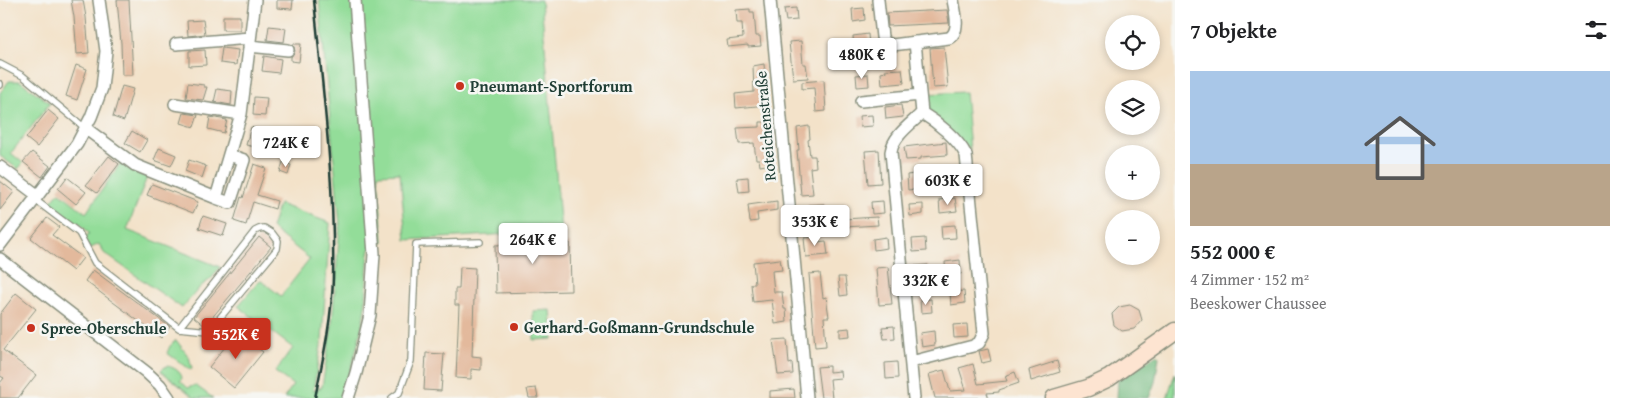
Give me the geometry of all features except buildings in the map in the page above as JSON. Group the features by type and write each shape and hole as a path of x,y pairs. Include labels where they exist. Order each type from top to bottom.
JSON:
{"street":[{"path":"0,245 77,144 102,88 106,51 99,0"},
{"path":"216,198 241,114 255,0"},
{"path":"348,398 370,315 374,254 356,0"},
{"name":"Roteichenstraße","path":"770,0 807,398"},
{"path":"878,0 882,37 885,42 892,45 953,36 956,30 954,0"},
{"path":"176,44 250,42 288,50"},
{"path":"911,362 973,346 979,343 984,333 966,154 962,146 922,113 915,42"},
{"path":"861,101 920,95"},
{"path":"175,104 241,114"},
{"path":"914,398 891,152 895,140 922,113"},
{"path":"85,128 135,165 230,203 244,160 228,155"},
{"path":"0,167 35,197"},
{"path":"0,259 146,372 160,384 169,398"},
{"path":"1054,398 1088,388 1109,378 1175,331"}],"lane":[{"path":"0,64 23,76 85,128"},
{"path":"35,197 79,233 95,263 179,328 209,331 277,248 278,241 272,233 264,228 254,232 179,328"},
{"path":"392,398 399,393 411,362 416,244 480,242"}],"green space":[{"name":"Pneumant-Sportforum","path":"319,0 541,0 561,231 406,240 400,173 378,174 383,242 370,249 364,316 349,375 351,378 346,377 340,398 284,398 293,385 275,372 293,348 238,306 260,280 281,296 310,259 271,228 279,204 330,223 322,340 313,391 322,387 332,325 340,225"},
{"path":"9,81 20,81 50,103 11,153 23,163 18,169 0,156 0,93"},
{"path":"965,92 970,150 927,109 924,94"},
{"path":"120,164 147,177 127,230 220,267 211,279 201,286 182,308 104,253 99,244 89,249 84,240 89,233 80,224 49,204 59,192 86,213"},
{"path":"551,310 553,339 534,340 533,311"},
{"path":"176,340 189,357 191,370 167,353 170,346"},
{"path":"1157,354 1159,357 1155,382 1149,398 1117,398 1118,380"},
{"path":"167,366 178,371 182,378 180,381 188,388 195,385 213,398 195,398 161,371"},
{"path":"1175,373 1175,398 1167,398"}],"railway":[{"path":"314,0 328,139 333,243 331,308 315,398"}],"place":[{"name":"Pneumant-Sportforum","path":"460,86"},
{"name":"Gerhard-Goßmann-Grundschule","path":"514,327"},
{"name":"Spree-Oberschule","path":"31,328"}]}
